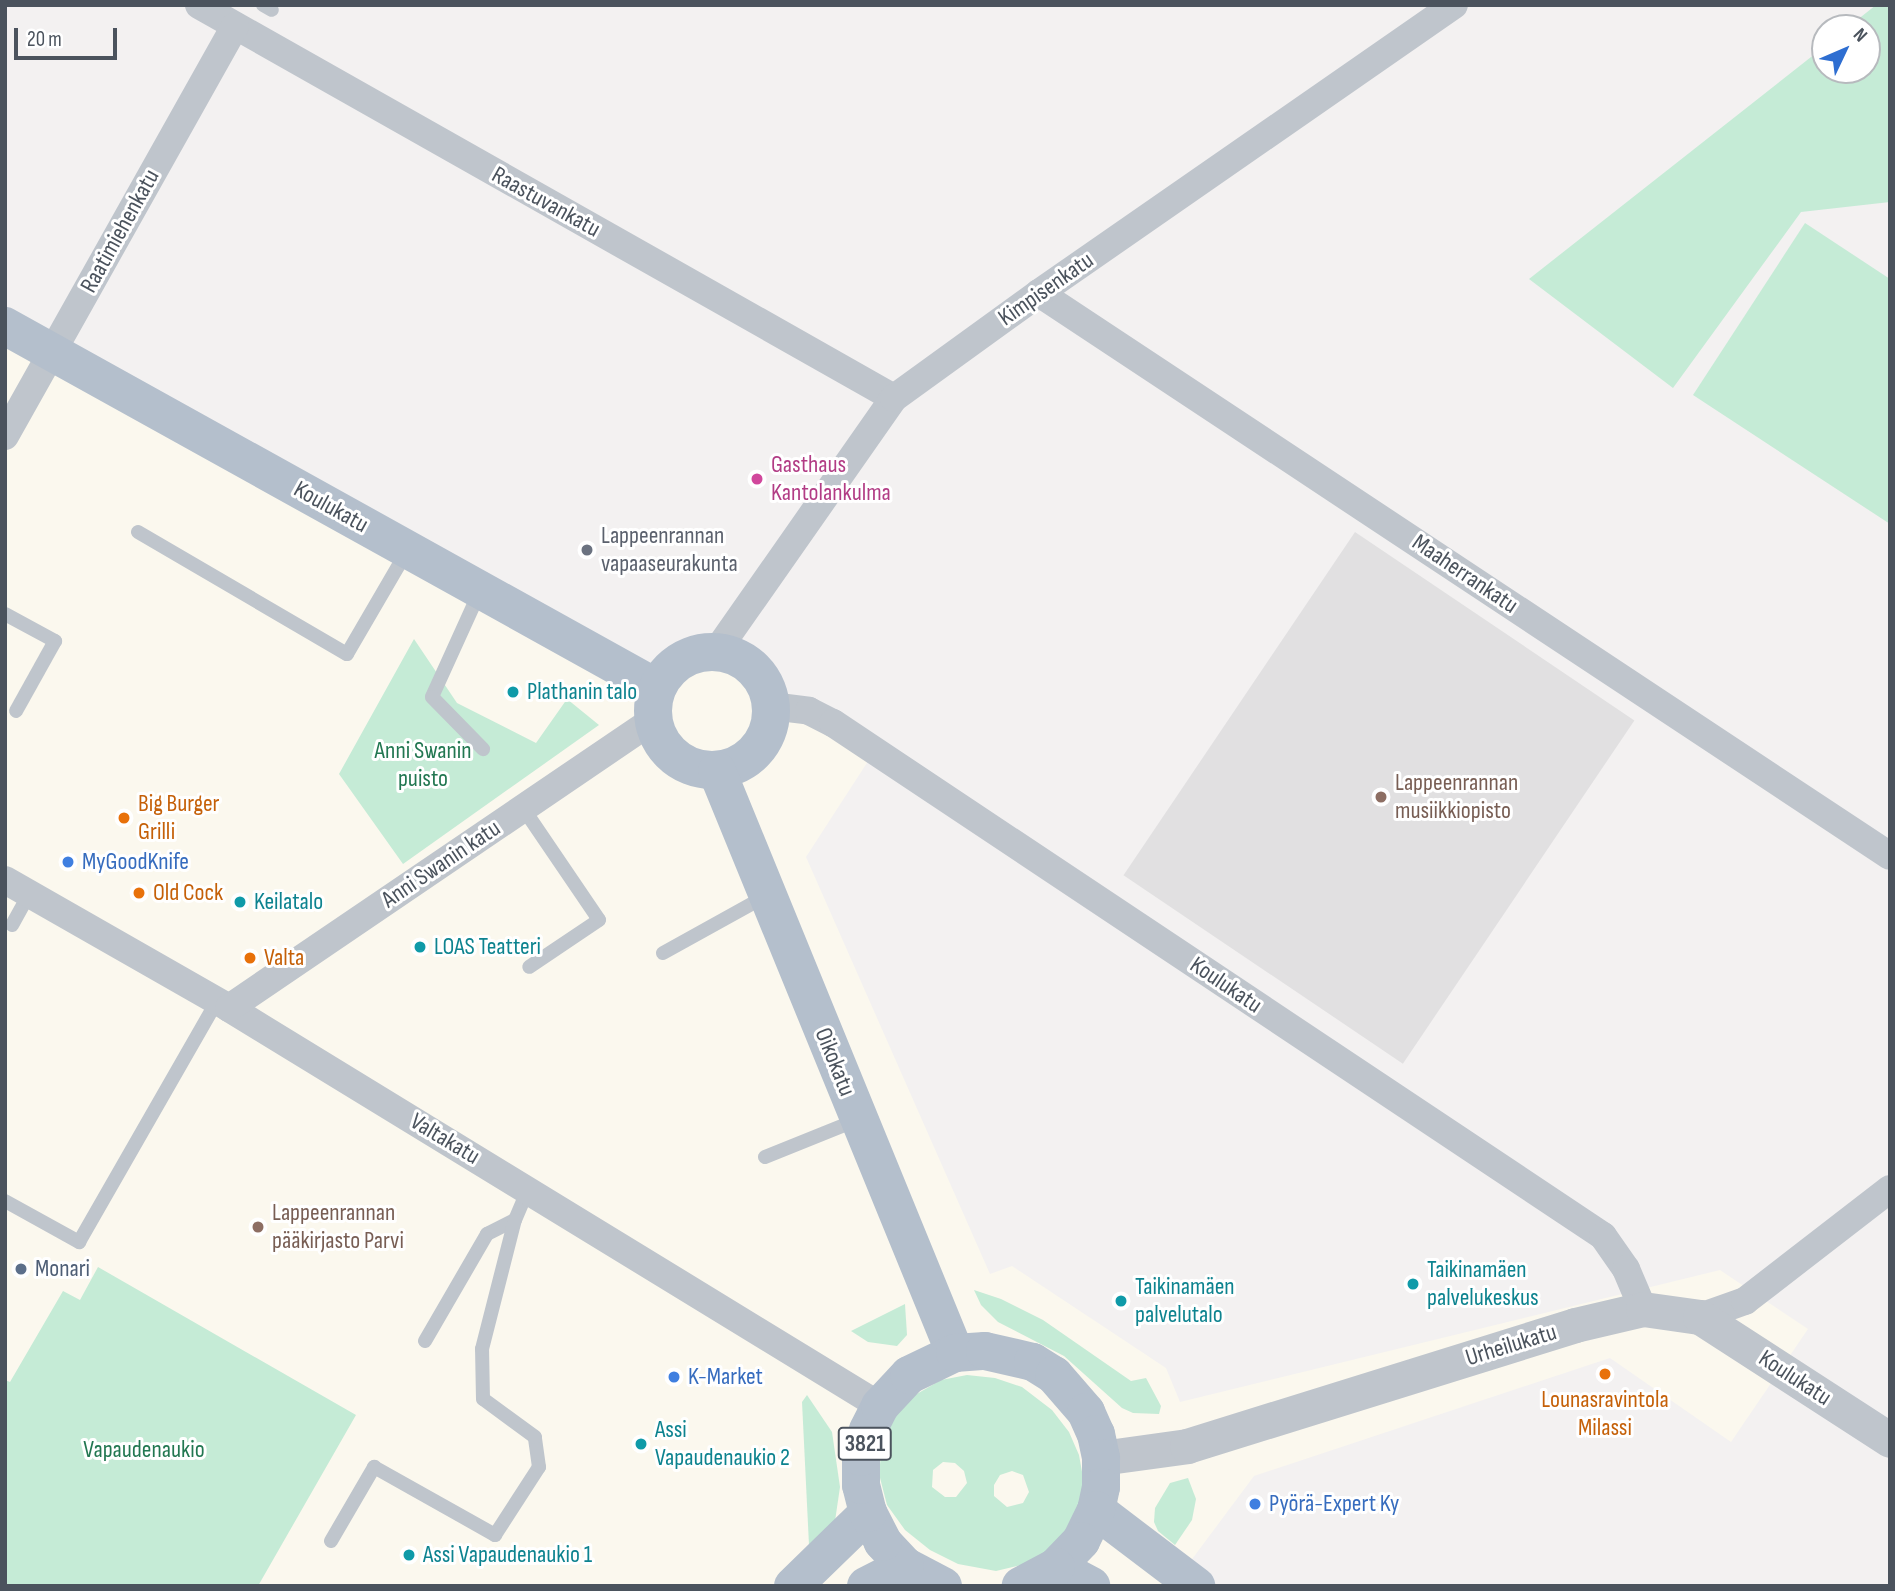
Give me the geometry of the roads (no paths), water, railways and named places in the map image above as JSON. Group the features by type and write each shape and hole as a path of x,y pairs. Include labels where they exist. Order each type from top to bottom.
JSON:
{"main road":[{"name":"Koulukatu","path":"5,326 481,590 655,704"},
{"path":"716,652 737,658 754,670 766,686 771,706 771,723 765,740 754,754 741,764 717,771 702,770 674,757 656,733 655,704 671,669 685,659 716,652"},
{"name":"Oikokatu","path":"717,771 955,1353"},
{"name":"3821","path":"943,1586 905,1566 883,1542 868,1513 861,1485 862,1457 868,1430 880,1406 909,1375 955,1353 985,1351 1033,1362 1054,1375 1086,1412 1096,1434 1101,1458 1101,1487 1096,1510 1081,1541 1056,1567 1021,1586"},
{"path":"1096,1510 1196,1586"},
{"path":"793,1586 868,1513"},
{"path":"866,1586 905,1566"},
{"path":"1056,1567 1091,1586"}],"street":[{"name":"Raastuvankatu","path":"199,5 894,398"},
{"name":"Kimpisenkatu","path":"716,652 894,398 1454,5"},
{"name":"Raatimiehenkatu","path":"5,436 236,26"},
{"name":"Maaherrankatu","path":"1040,293 1890,856"},
{"name":"Anni Swanin katu","path":"223,1005 523,808 655,704"},
{"name":"Koulukatu","path":"771,706 809,711 833,723 1603,1236 1626,1269 1643,1309"},
{"name":"Valtakatu","path":"17,887 223,1005 880,1406"},
{"name":"Urheilukatu","path":"1101,1458 1187,1446 1575,1325 1643,1309 1700,1317 1745,1301 1890,1189"},
{"name":"Koulukatu","path":"1700,1317 1890,1440"}],"lane":[{"path":"138,532 347,654 408,550"},
{"path":"481,590 432,697 482,749"},
{"path":"5,614 55,641 16,711"},
{"path":"523,808 599,920 529,967"},
{"path":"12,925 17,887"},
{"path":"663,953 768,896"},
{"name":"Anni Swanin katu","path":"5,1201 79,1242 223,1005"},
{"path":"765,1157 858,1119"},
{"path":"331,1541 374,1467 495,1535 539,1468 535,1437 483,1399 482,1349 515,1220 528,1189"},
{"path":"425,1341 487,1234 515,1220"}],"place":[{"name":"Gasthaus Kantolankulma","path":"757,479"},
{"name":"Lappeenrannan vapaaseurakunta","path":"587,550"},
{"name":"Plathanin talo","path":"513,692"},
{"name":"Lappeenrannan musiikkiopisto","path":"1381,797"},
{"name":"Big Burger Grilli","path":"124,818"},
{"name":"MyGoodKnife","path":"68,862"},
{"name":"Old Cock","path":"139,893"},
{"name":"Keilatalo","path":"240,902"},
{"name":"LOAS Teatteri","path":"420,947"},
{"name":"Valta","path":"250,958"},
{"name":"Lappeenrannan pääkirjasto Parvi","path":"258,1227"},
{"name":"Monari","path":"21,1269"},
{"name":"Taikinamäen palvelukeskus","path":"1413,1284"},
{"name":"Taikinamäen palvelutalo","path":"1121,1301"},
{"name":"Lounasravintola Milassi","path":"1605,1374"},
{"name":"K-Market","path":"674,1377"},
{"name":"Assi Vapaudenaukio 2","path":"641,1444"},
{"name":"Pyörä-Expert Ky","path":"1255,1504"},
{"name":"Assi Vapaudenaukio 1","path":"409,1555"}],"park label":[{"name":"Anni Swanin puisto","path":"423,765"},
{"name":"Vapaudenaukio","path":"144,1450"}]}
